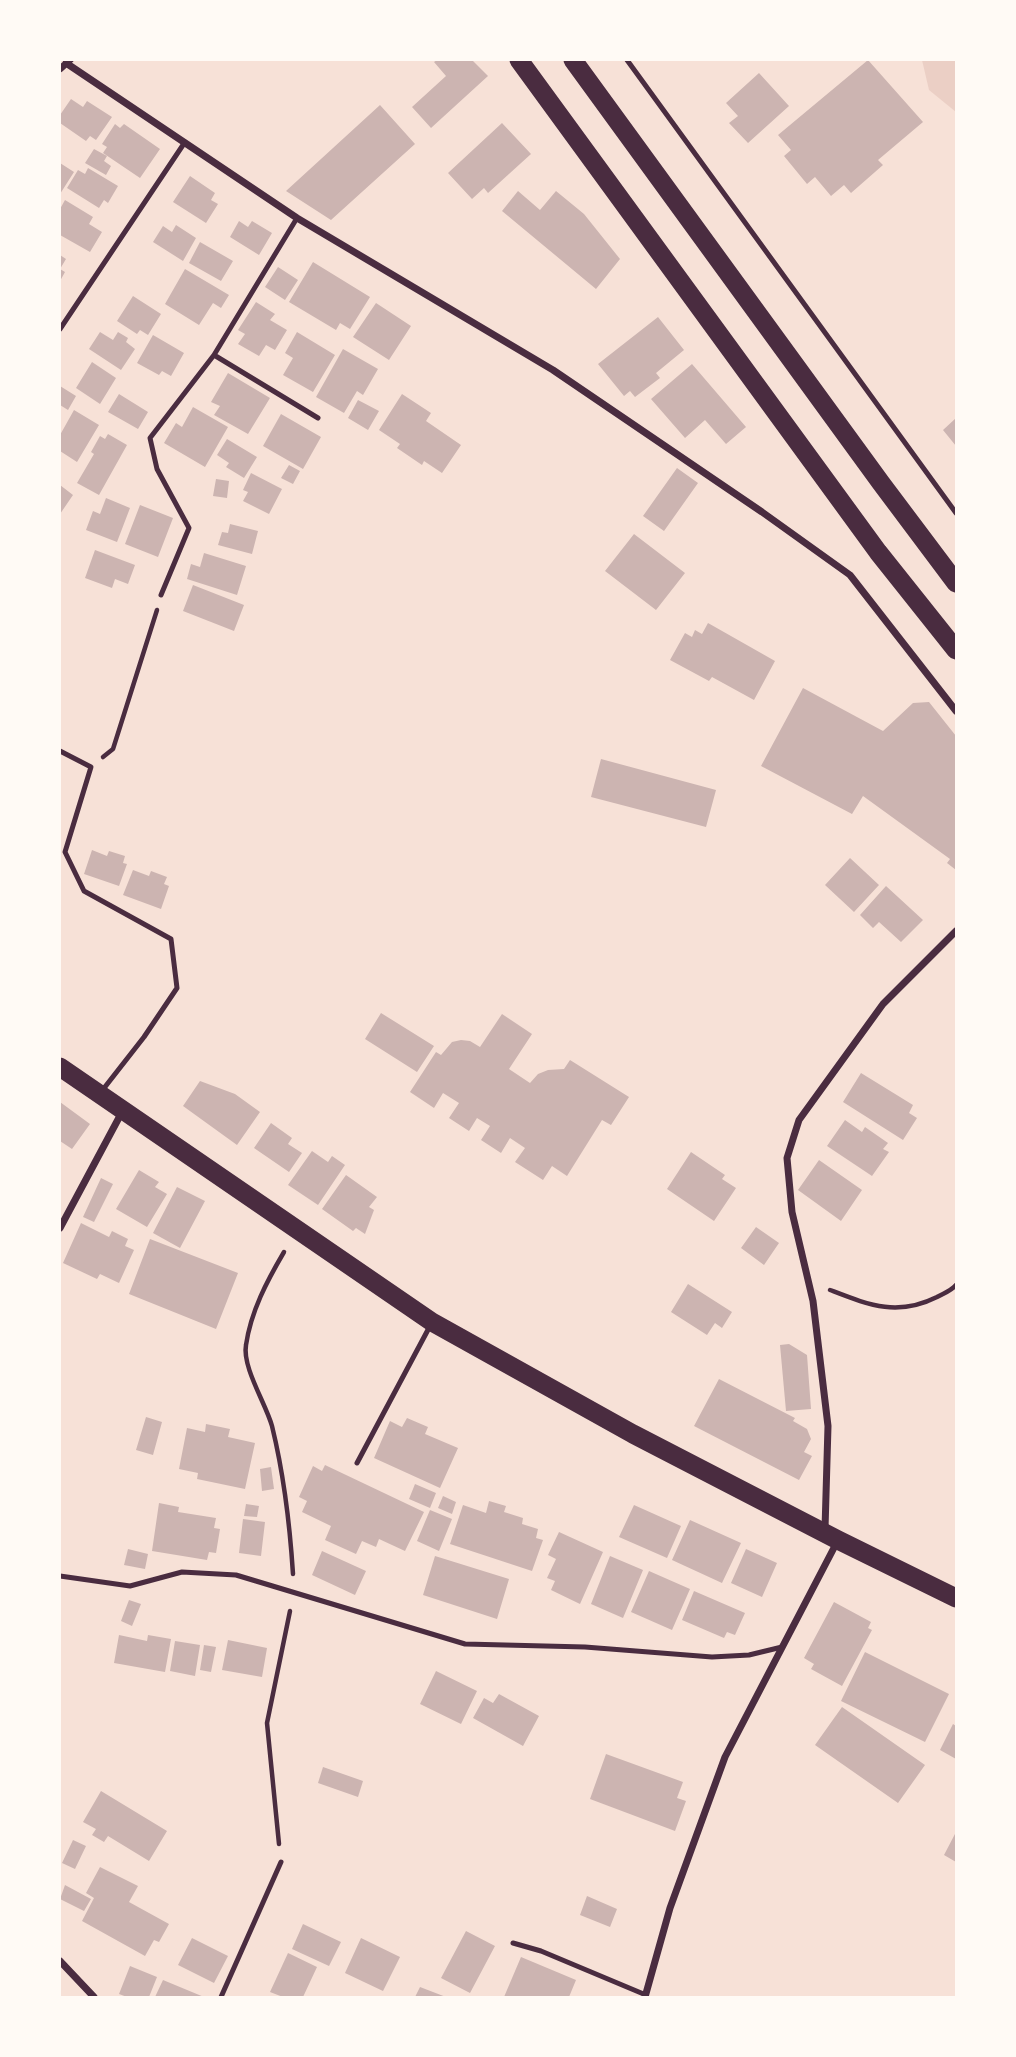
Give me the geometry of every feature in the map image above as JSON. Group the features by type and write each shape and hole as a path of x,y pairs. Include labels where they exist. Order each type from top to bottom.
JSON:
{"highway":[{"path":"519,60 878,552 957,650"},
{"path":"573,60 957,583"},
{"path":"60,1067 432,1322 633,1434 957,1598"}],"street":[{"path":"65,64 297,218 553,370 850,575 957,711"},
{"path":"646,1996 670,1908 724,1757 782,1647 832,1537 828,1426 809,1282 792,1212 788,1158 799,1120 883,1004 957,931"},
{"path":"60,1228 122,1111"},
{"path":"60,1961 94,1997"}],"lane":[{"path":"627,60 957,513"},
{"path":"60,329 185,142"},
{"path":"161,595 189,528 157,468 150,438 214,355 297,218"},
{"path":"214,355 318,418"},
{"path":"60,751 92,767 65,852 84,891 171,939 177,988 144,1037 99,1094"},
{"path":"357,1462 432,1322"},
{"path":"60,1576 130,1586 182,1572 236,1575 464,1644 585,1647 712,1657 749,1655 782,1647"},
{"path":"221,1997 281,1862"},
{"path":"513,1943 541,1951 646,1996"}],"path":[{"path":"92,767 113,749 161,595"},
{"path":"281,1862 267,1723 294,1591 292,1555 271,1423 252,1378 245,1348 262,1290 297,1230"},
{"path":"809,1282 869,1305 895,1309 924,1303 957,1285"}],"shaded area":[{"path":"922,60 956,60 956,112 929,90"}],"building":[{"path":"472,60 488,76 431,128 412,107 446,76 434,62"},
{"path":"868,60 923,122 878,160 883,165 851,193 844,185 831,196 815,177 807,184 784,156 791,150 778,135"},
{"path":"759,73 789,106 748,143 729,123 738,116 726,103"},
{"path":"71,99 83,107 87,101 112,117 96,140 90,136 86,141 60,123 60,115"},
{"path":"380,105 415,144 331,220 286,191"},
{"path":"502,123 531,154 488,193 484,188 472,199 448,173"},
{"path":"115,124 120,128 124,124 160,149 140,178 103,153 107,147 102,144"},
{"path":"94,149 107,156 104,161 111,166 106,175 85,163"},
{"path":"60,163 74,172 60,194"},
{"path":"88,168 118,186 108,203 104,200 99,208 67,188 78,170 85,174"},
{"path":"190,176 215,193 211,200 218,204 206,223 173,202"},
{"path":"518,191 540,210 556,191 584,214 620,259 596,289 502,211"},
{"path":"65,200 93,217 89,224 102,232 90,252 60,235 60,209"},
{"path":"239,221 248,227 252,221 272,233 259,255 230,237"},
{"path":"176,225 196,238 183,261 153,242 163,226 172,232"},
{"path":"200,242 233,261 221,281 189,263"},
{"path":"60,255 66,259 60,269"},
{"path":"313,262 370,297 350,329 340,323 336,330 289,302"},
{"path":"278,267 298,280 285,300 265,287"},
{"path":"185,269 229,295 221,308 213,303 199,325 165,304"},
{"path":"133,296 161,314 148,335 140,330 137,334 117,321"},
{"path":"256,302 275,314 270,320 287,330 275,350 266,345 259,356 238,344 245,334 238,330"},
{"path":"376,303 411,326 389,360 353,337"},
{"path":"658,317 684,350 656,373 660,378 635,397 630,391 624,396 598,364"},
{"path":"100,332 113,340 118,332 128,338 126,342 135,349 121,370 89,349"},
{"path":"297,332 335,355 313,392 283,375 293,358 285,353"},
{"path":"153,335 184,353 171,376 162,371 159,375 137,363"},
{"path":"343,349 378,369 363,395 357,391 344,413 316,397"},
{"path":"92,362 116,378 100,404 76,388"},
{"path":"692,364 746,427 726,444 705,420 685,438 651,399"},
{"path":"228,373 270,398 248,434 214,415 220,406 211,402"},
{"path":"60,386 76,396 68,410 60,405"},
{"path":"119,394 148,412 138,429 108,412"},
{"path":"402,394 431,413 426,421 461,445 442,473 424,461 422,465 397,448 400,444 379,430"},
{"path":"358,400 379,411 368,430 348,418"},
{"path":"193,407 228,427 205,467 164,443 176,423 182,427"},
{"path":"74,410 99,425 77,462 60,451 60,435"},
{"path":"281,414 321,437 303,469 263,446"},
{"path":"956,418 956,446 943,430"},
{"path":"108,434 127,445 99,495 77,483 94,454 91,452 100,436 105,439"},
{"path":"227,439 257,457 244,478 226,467 229,463 217,455"},
{"path":"289,465 300,471 293,484 281,478"},
{"path":"677,468 698,483 664,531 643,516"},
{"path":"251,473 282,489 269,514 243,501 248,492 243,490"},
{"path":"216,479 229,481 227,498 213,496"},
{"path":"60,485 73,495 60,514"},
{"path":"106,498 130,508 117,542 86,530 93,511 100,514"},
{"path":"140,505 173,518 158,557 125,544"},
{"path":"230,524 258,531 252,554 218,545 222,532 228,533"},
{"path":"634,534 685,573 656,610 605,571"},
{"path":"95,550 135,565 128,584 115,579 112,588 85,578"},
{"path":"204,553 246,566 237,595 187,579 191,564 200,567"},
{"path":"193,585 244,605 234,631 183,611"},
{"path":"708,623 775,661 754,700 712,677 709,681 670,660 685,633 692,637 695,630 702,634"},
{"path":"803,688 883,731 913,703 929,702 956,736 956,870 947,863 950,859 863,796 852,814 761,766"},
{"path":"601,759 716,790 706,827 591,797"},
{"path":"92,850 107,856 109,851 125,856 123,863 127,864 119,886 84,874"},
{"path":"850,858 879,885 854,912 825,885"},
{"path":"133,870 149,876 151,871 167,877 164,884 169,886 161,909 123,895"},
{"path":"886,886 923,920 901,942 879,922 873,928 860,915"},
{"path":"381,1013 434,1046 417,1072 365,1039"},
{"path":"502,1014 532,1034 509,1069 530,1083 538,1074 564,1069 570,1060 629,1097 611,1125 602,1120 567,1176 552,1166 543,1180 515,1162 525,1148 510,1138 501,1153 481,1140 490,1126 477,1118 469,1131 449,1118 459,1103 443,1093 434,1108 410,1092 436,1052 441,1055 452,1042 461,1040 470,1041 480,1047"},
{"path":"861,1073 913,1105 909,1113 917,1118 903,1140 843,1102"},
{"path":"200,1081 235,1094 260,1112 237,1145 183,1106"},
{"path":"60,1102 90,1124 72,1149 60,1141"},
{"path":"845,1120 862,1132 865,1127 888,1143 883,1149 889,1152 872,1176 827,1146"},
{"path":"271,1123 292,1138 288,1144 302,1153 289,1172 254,1148"},
{"path":"312,1151 328,1162 332,1156 345,1165 318,1205 288,1185"},
{"path":"691,1152 725,1175 722,1179 736,1188 714,1221 667,1189"},
{"path":"819,1160 862,1190 841,1221 798,1190"},
{"path":"139,1170 159,1182 155,1187 167,1194 147,1227 116,1209"},
{"path":"346,1175 377,1197 369,1207 374,1210 365,1234 356,1228 353,1231 322,1209"},
{"path":"101,1178 113,1184 94,1222 83,1217"},
{"path":"177,1187 205,1201 180,1248 153,1233"},
{"path":"81,1223 109,1237 112,1231 128,1239 125,1246 134,1250 119,1283 100,1274 97,1279 63,1263"},
{"path":"756,1227 779,1243 764,1265 741,1248"},
{"path":"150,1239 238,1273 216,1329 129,1294"},
{"path":"688,1284 732,1312 722,1328 715,1323 707,1335 671,1312"},
{"path":"789,1344 807,1355 811,1409 786,1411 780,1345"},
{"path":"719,1379 795,1418 793,1421 807,1429 811,1439 804,1452 812,1456 799,1480 694,1426"},
{"path":"146,1417 162,1422 153,1455 136,1450"},
{"path":"407,1418 428,1427 425,1434 458,1448 440,1488 374,1458 390,1421 402,1427"},
{"path":"206,1424 230,1429 228,1437 255,1443 245,1489 197,1479 198,1473 179,1469 187,1428 205,1432"},
{"path":"325,1465 424,1512 405,1551 379,1539 376,1547 362,1541 356,1554 325,1540 331,1526 302,1512 307,1501 299,1497 313,1466 322,1471"},
{"path":"271,1467 274,1489 262,1491 260,1469"},
{"path":"415,1484 436,1493 430,1508 409,1499"},
{"path":"443,1496 456,1502 452,1514 438,1508"},
{"path":"489,1501 506,1506 504,1512 523,1518 522,1524 538,1529 536,1538 543,1540 532,1571 450,1544 463,1505 486,1513"},
{"path":"159,1503 179,1507 178,1512 216,1518 214,1528 220,1529 216,1553 209,1552 207,1560 152,1551"},
{"path":"246,1504 259,1506 257,1517 244,1516"},
{"path":"634,1505 681,1526 667,1558 619,1537"},
{"path":"430,1510 452,1519 439,1551 417,1541"},
{"path":"243,1519 265,1522 261,1556 239,1553"},
{"path":"690,1520 741,1543 722,1583 672,1560"},
{"path":"559,1532 603,1552 580,1604 551,1590 555,1581 547,1578 556,1559 548,1555"},
{"path":"128,1549 148,1554 145,1569 124,1565"},
{"path":"746,1549 777,1563 762,1597 731,1583"},
{"path":"322,1551 366,1571 355,1595 312,1575"},
{"path":"435,1556 509,1579 497,1619 423,1595"},
{"path":"610,1556 643,1570 623,1618 591,1604"},
{"path":"649,1571 690,1589 672,1630 631,1612"},
{"path":"694,1591 745,1613 735,1635 727,1632 724,1638 682,1620"},
{"path":"129,1600 141,1604 132,1626 121,1621"},
{"path":"834,1602 871,1622 868,1628 872,1630 842,1686 811,1669 814,1664 804,1658"},
{"path":"119,1635 147,1641 148,1635 171,1639 165,1672 114,1663"},
{"path":"228,1640 267,1648 262,1677 222,1670"},
{"path":"175,1641 200,1645 195,1676 170,1671"},
{"path":"204,1645 216,1647 211,1672 200,1670"},
{"path":"865,1652 949,1694 925,1742 841,1701"},
{"path":"436,1671 477,1691 461,1724 420,1704"},
{"path":"499,1694 539,1716 523,1746 473,1718 484,1698 493,1703"},
{"path":"842,1707 925,1765 898,1803 815,1745"},
{"path":"953,1724 956,1726 956,1759 940,1750"},
{"path":"606,1754 683,1782 677,1798 686,1801 675,1831 590,1799"},
{"path":"323,1767 363,1781 358,1797 318,1783"},
{"path":"101,1791 167,1831 149,1861 108,1836 104,1842 92,1835 96,1829 83,1822"},
{"path":"956,1832 956,1862 944,1855"},
{"path":"73,1840 86,1846 75,1869 62,1863"},
{"path":"100,1867 138,1886 129,1902 169,1924 159,1942 154,1940 145,1956 82,1921 94,1898 86,1893"},
{"path":"65,1885 91,1899 84,1911 60,1899"},
{"path":"587,1896 617,1909 610,1927 580,1915"},
{"path":"303,1924 341,1942 329,1966 292,1949"},
{"path":"466,1931 495,1946 470,1993 441,1978"},
{"path":"192,1938 228,1956 214,1983 178,1965"},
{"path":"361,1938 400,1957 383,1991 345,1973"},
{"path":"288,1953 317,1967 303,1997 283,1997 270,1992"},
{"path":"521,1957 576,1980 569,1997 504,1997"},
{"path":"130,1966 157,1977 149,1997 127,1997 119,1994"},
{"path":"163,1980 204,1997 155,1997"},
{"path":"420,1987 446,1997 415,1997"}]}
